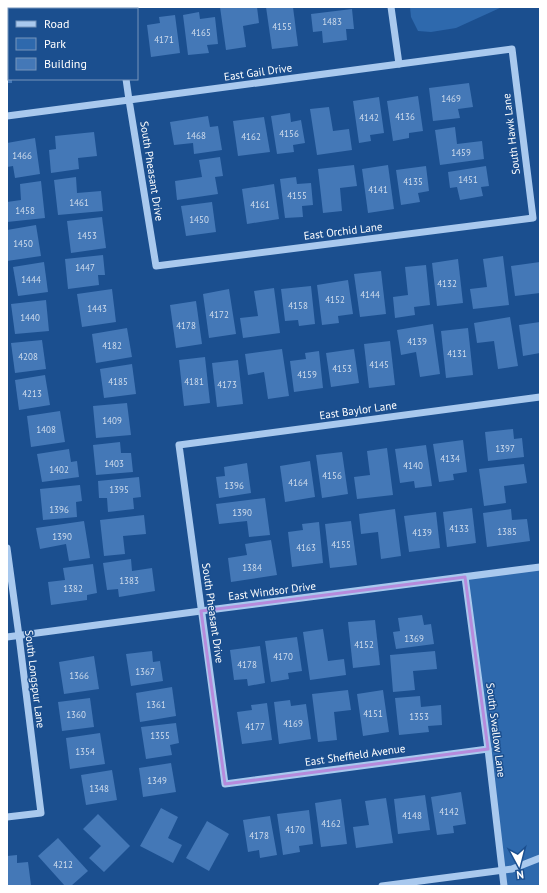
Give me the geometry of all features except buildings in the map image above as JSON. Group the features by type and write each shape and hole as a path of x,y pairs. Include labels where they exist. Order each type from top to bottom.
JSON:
{"street":[{"path":"391,7 399,64"},
{"name":"East Gail Drive","path":"7,116 512,49"},
{"name":"South Hawk Lane","path":"512,49 533,218"},
{"name":"South Pheasant Drive","path":"126,80 156,266"},
{"name":"East Orchid Lane","path":"156,266 533,218"},
{"name":"East Baylor Lane","path":"178,446 540,396"},
{"name":"South Pheasant Drive","path":"178,446 225,784"},
{"name":"South Longspur Lane","path":"7,548 41,813 7,817"},
{"name":"East Windsor Drive","path":"7,638 540,567"},
{"name":"South Swallow Lane","path":"465,577 488,749 504,886"},
{"name":"East Sheffield Avenue","path":"225,784 488,749"},
{"path":"382,886 512,869 540,858"}],"highlighted area":[{"path":"465,577 488,749 225,784 201,611"}],"green space":[{"path":"410,7 502,7 456,28 431,32 418,31 411,17"},
{"path":"540,567 540,886 504,886 465,577"}]}
